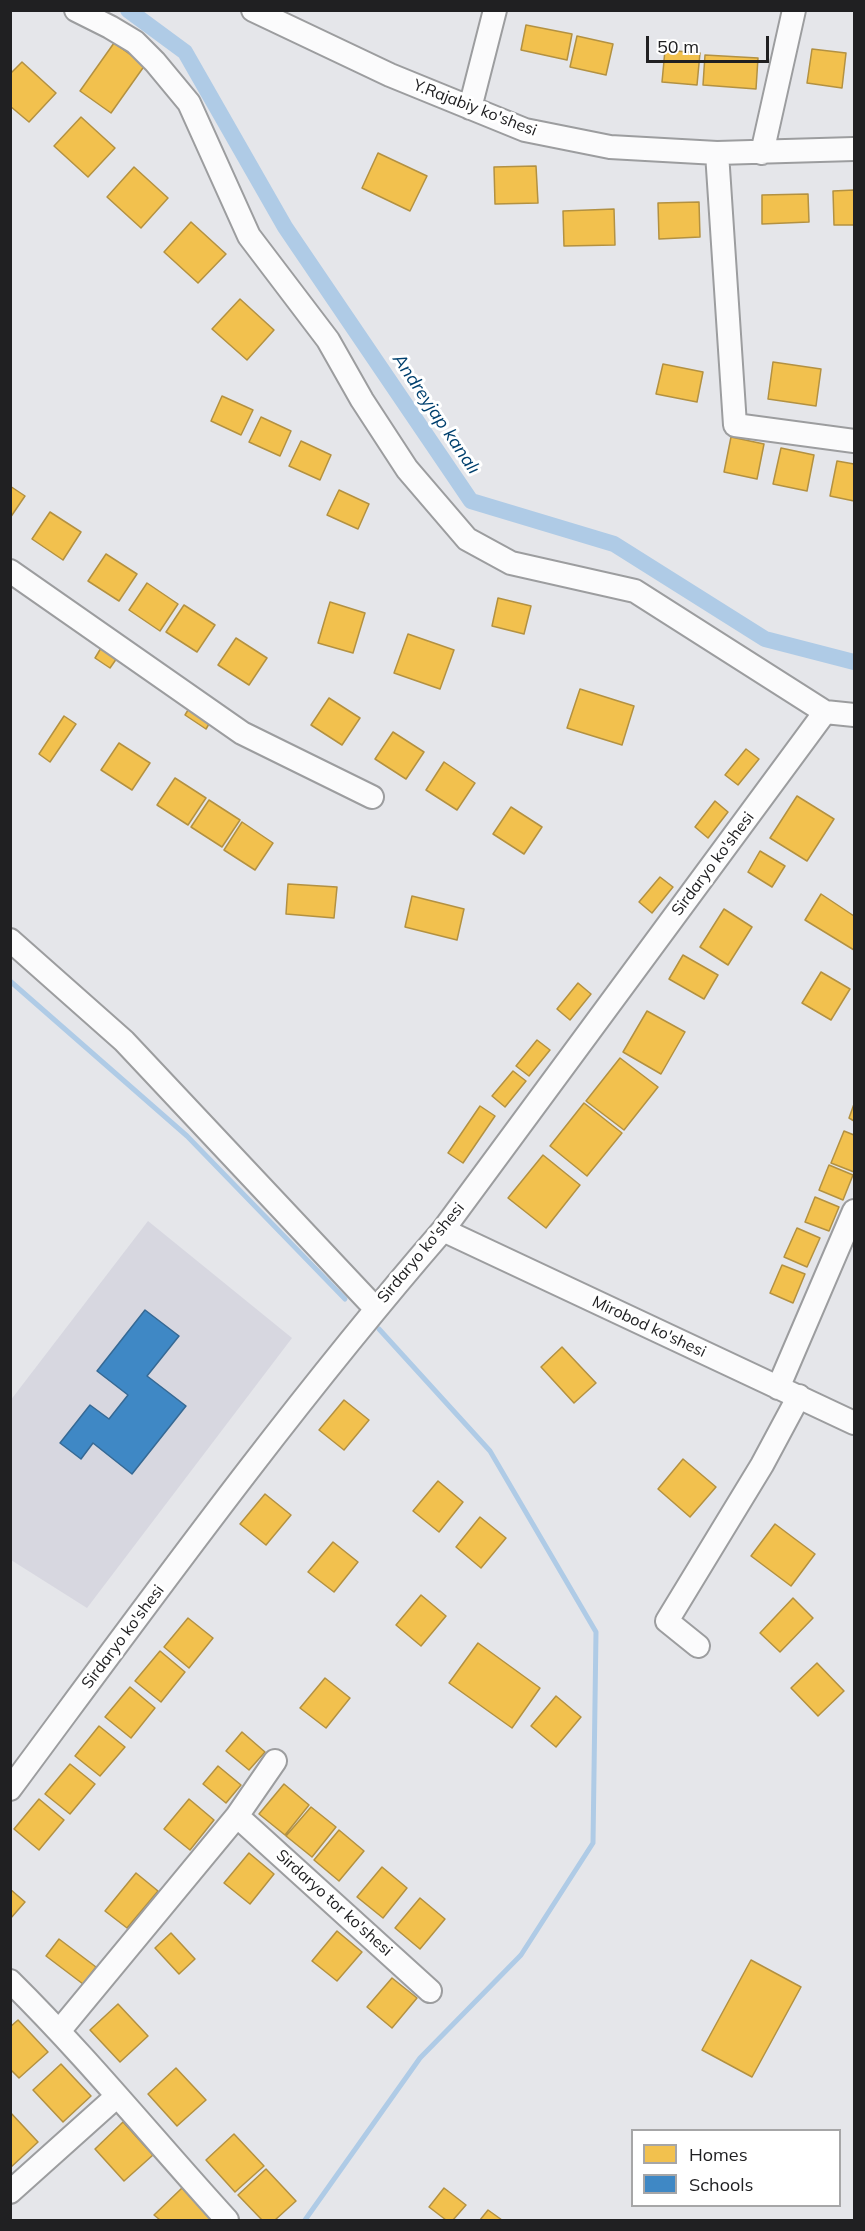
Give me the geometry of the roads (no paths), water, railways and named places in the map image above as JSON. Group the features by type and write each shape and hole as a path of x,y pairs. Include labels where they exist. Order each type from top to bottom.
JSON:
{"street":[{"path":"76,10 135,42 189,103 249,236 328,340 362,400 408,469 466,539 511,563 635,591 825,712 855,715"},
{"name":"Y.Rajabiy ko'shesi","path":"253,10 390,75 525,130 610,147 717,153 855,149"},
{"path":"470,108 495,10"},
{"path":"762,153 794,10"},
{"path":"717,153 735,425 855,441"},
{"path":"10,571 242,733 372,797"},
{"name":"Sirdaryo ko'shesi","path":"10,1789 231,1492 375,1308 443,1230 825,712"},
{"path":"10,940 124,1041 375,1308"},
{"path":"778,1388 855,1211"},
{"name":"Mirobod ko'shesi","path":"443,1230 855,1424"},
{"path":"698,1646 667,1621 762,1465 799,1396"},
{"path":"60,2030 237,1816 275,1761"},
{"name":"Sirdaryo tor ko'shesi","path":"237,1816 430,1991"},
{"path":"10,1981 60,2030 116,2097 227,2220"},
{"path":"10,2192 116,2097"}],"waterway":[{"name":"Andreyjap kanalı","path":"128,10 185,52 285,227 471,501 614,544 765,639 854,662"},
{"path":"10,981 187,1136 345,1299"},
{"path":"305,2220 420,2058 521,1955 593,1843 596,1632 490,1451 379,1329"}]}
